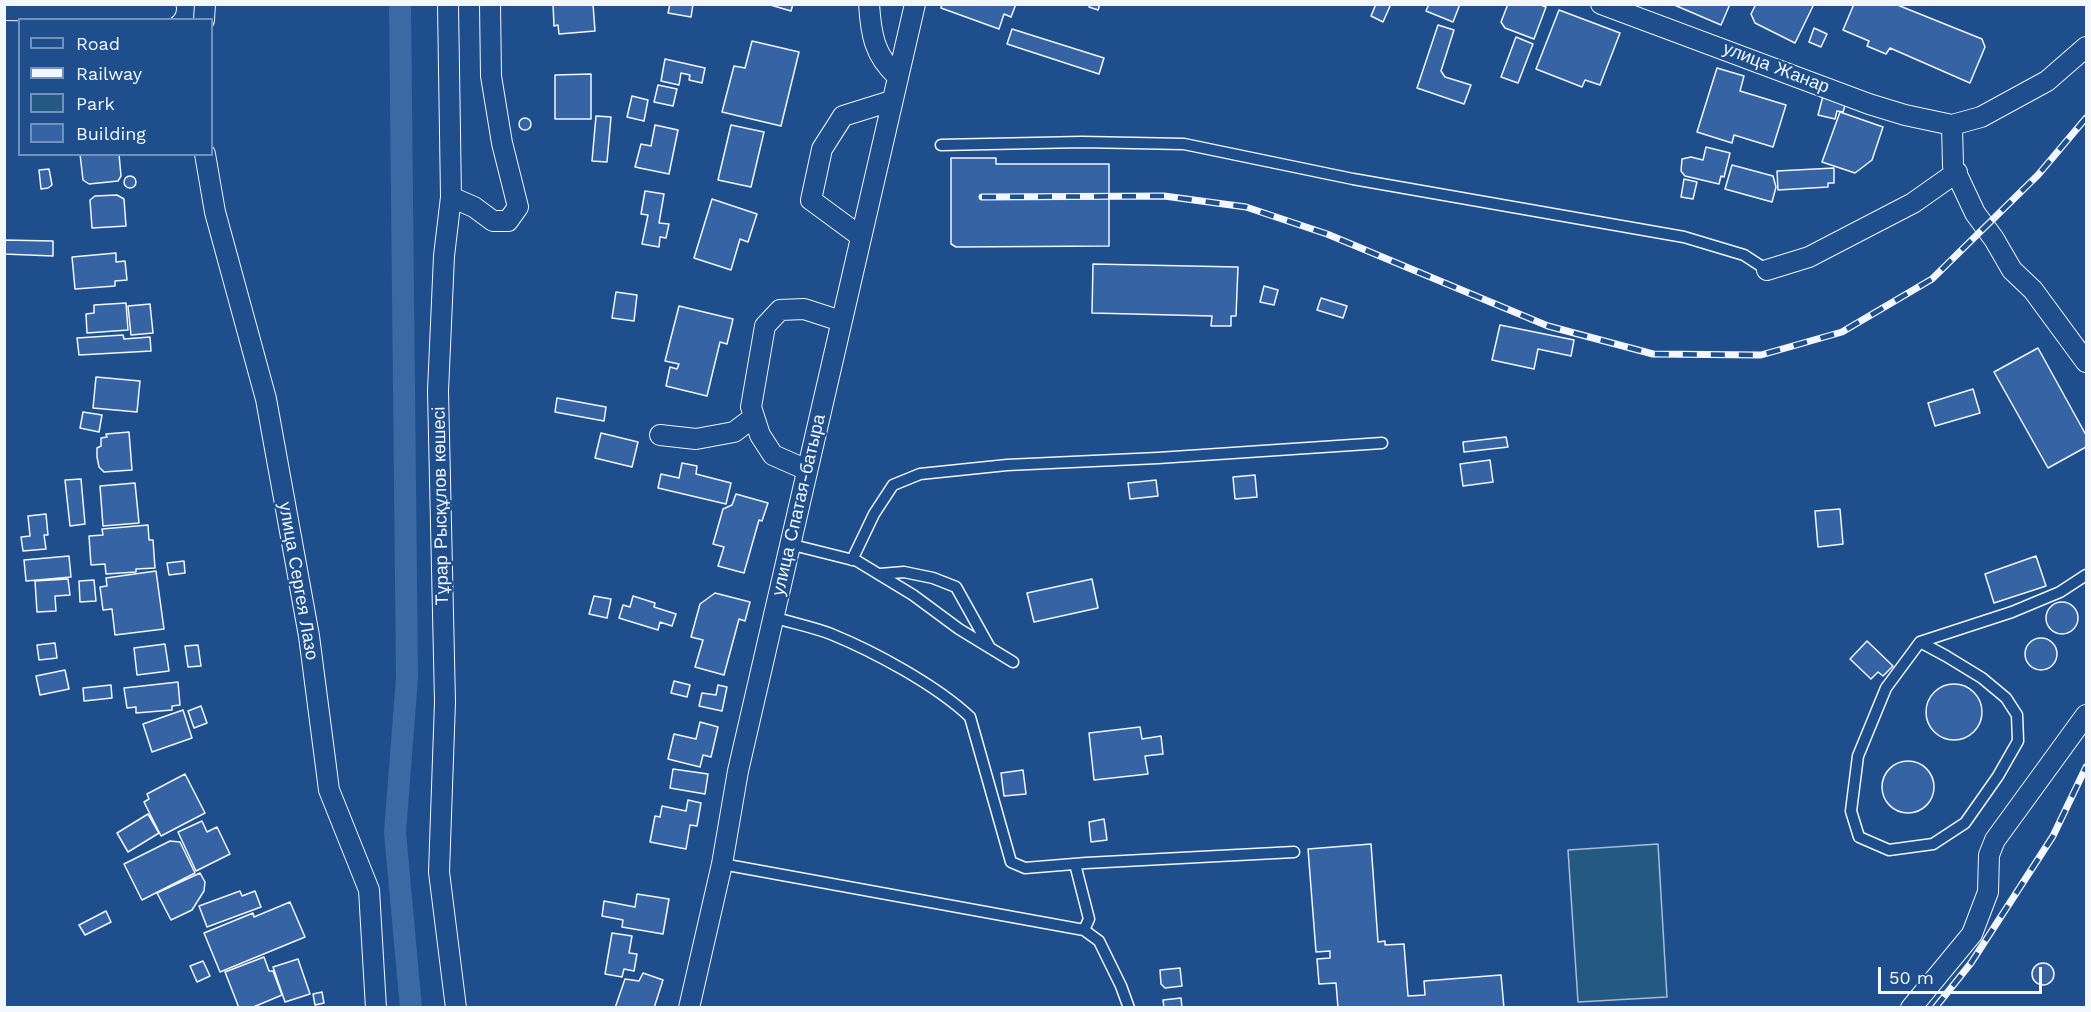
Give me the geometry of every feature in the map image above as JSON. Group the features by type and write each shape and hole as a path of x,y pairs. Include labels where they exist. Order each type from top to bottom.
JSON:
{"street":[{"name":"Тұрар Рысқұлов көшесі","path":"448,4 451,197 444,256 438,391 445,702 439,872 456,1008"},
{"path":"451,197 474,207 493,221 508,221 518,207 502,143 491,76 490,4"},
{"path":"869,4 876,48 883,64 897,76"},
{"name":"улица Спатая-батыра","path":"689,1008 722,864 738,771 789,544 915,4"},
{"name":"улица Жанар","path":"1601,4 1869,104 1905,115 1952,125"},
{"path":"4,10 167,11"},
{"path":"2086,47 2047,81 1981,117 1952,125 1953,166 1975,213 2012,270 2033,290 2086,362"},
{"path":"860,236 812,200 822,149 843,116 891,100"},
{"name":"улица Сергея Лазо","path":"205,156 216,212 266,399 309,636 328,790 369,890 376,1008"},
{"path":"1767,270 1809,257 1892,214 1913,203 1956,172"},
{"path":"807,470 773,455 760,435 751,407 765,326 780,310 804,309 841,321"},
{"path":"660,435 705,438 734,432 754,417"},
{"path":"1911,1008 1972,934 1988,892 1989,855 1995,840 2086,715"}],"lane":[{"path":"941,145 1082,142 1184,144 1353,179 1684,237 1744,255 1767,270"},
{"path":"852,560 874,514 893,485 920,474 1007,465 1158,458 1382,443"},
{"path":"789,544 852,560 880,574 959,629 1013,662"},
{"path":"880,574 904,572 956,586 991,648"},
{"path":"1920,642 1982,678 2006,698 2017,715 2018,741 1998,776 1965,823 1933,844 1889,850 1859,837 1851,811 1858,756 1886,688 1920,642 2012,612 2060,592 2086,575"},
{"path":"773,617 829,633 872,653 952,700 970,717 1011,861 1025,868 1294,852"},
{"path":"722,864 1084,930 1099,941 1129,1008"},
{"path":"1075,864 1089,919 1084,930"}],"green space":[{"path":"1658,844 1667,997 1578,1002 1568,850"}],"building":[{"path":"553,4 593,4 595,31 559,34 558,25 554,26"},
{"path":"670,4 693,4 691,17 668,13"},
{"path":"767,4 793,4 791,11"},
{"path":"942,4 1016,4 1011,17 1004,14 999,29 941,8"},
{"path":"1090,4 1100,4 1098,10 1089,7"},
{"path":"1376,4 1391,4 1383,22 1371,16"},
{"path":"1429,4 1460,4 1453,22 1426,11"},
{"path":"1508,4 1538,4 1546,7 1534,39 1505,28 1501,22"},
{"path":"1672,4 1730,4 1721,25"},
{"path":"1756,4 1814,4 1795,43 1755,23 1751,14"},
{"path":"1854,4 1895,4 1982,39 1985,47 1970,83 1890,48 1886,54 1867,46 1869,41 1843,30"},
{"path":"1559,10 1620,33 1600,85 1585,80 1582,87 1536,69"},
{"path":"1438,25 1454,30 1441,71 1445,77 1471,85 1464,104 1417,88"},
{"path":"1814,28 1827,34 1821,47 1809,42"},
{"path":"1012,29 1104,58 1099,74 1007,44"},
{"path":"1516,37 1533,44 1518,83 1501,77"},
{"path":"752,41 799,52 781,126 722,112 734,66 745,68"},
{"path":"665,59 705,68 702,83 689,80 690,75 681,73 679,85 661,81"},
{"path":"1717,68 1744,76 1740,91 1786,105 1773,147 1734,135 1732,143 1697,132"},
{"path":"591,74 591,119 555,119 555,75"},
{"path":"658,85 677,89 673,106 654,102"},
{"path":"632,96 648,100 644,121 627,117"},
{"path":"1823,96 1846,102 1843,112 1837,111 1835,119 1818,115"},
{"path":"1840,112 1883,127 1872,160 1855,173 1822,162"},
{"path":"596,116 611,117 607,162 592,161"},
{"path":"527,118 530,119 530,129 523,130 520,129 519,122 520,119"},
{"path":"655,125 678,130 669,174 635,167 641,144 651,146"},
{"path":"731,125 764,132 751,187 718,180"},
{"path":"1706,147 1730,153 1724,177 1721,176 1719,184 1685,176 1681,171 1682,159 1691,157 1703,160"},
{"path":"80,156 119,156 121,176 118,181 89,184 83,180"},
{"path":"951,158 996,158 996,164 1109,164 1109,246 956,247 951,244"},
{"path":"1732,165 1773,176 1776,187 1772,202 1725,189"},
{"path":"1834,168 1834,183 1828,183 1828,187 1778,190 1777,171"},
{"path":"49,169 52,185 41,189 39,170"},
{"path":"130,176 136,182 130,188 124,182"},
{"path":"1684,179 1697,182 1693,199 1681,197"},
{"path":"645,191 664,194 659,223 669,224 666,238 660,237 659,247 642,244 648,215 641,214"},
{"path":"117,195 124,199 126,226 92,228 90,200 95,196"},
{"path":"712,199 757,214 748,242 740,239 731,270 694,258"},
{"path":"4,240 53,241 53,256 4,254"},
{"path":"116,253 116,262 125,261 127,280 115,281 115,286 75,289 72,257"},
{"path":"1093,264 1238,267 1236,316 1231,316 1231,326 1211,326 1212,316 1092,313"},
{"path":"1264,286 1278,290 1274,305 1260,302"},
{"path":"616,292 637,295 634,321 612,318"},
{"path":"1321,298 1347,306 1343,318 1317,310"},
{"path":"126,303 128,330 87,333 86,314 94,313 94,305"},
{"path":"150,304 153,333 131,335 128,306"},
{"path":"679,306 733,319 727,344 720,342 707,396 666,386 670,367 677,369 679,364 665,361"},
{"path":"1500,325 1574,340 1571,356 1538,349 1534,369 1492,360"},
{"path":"123,335 124,339 150,337 151,351 79,355 77,338"},
{"path":"2038,348 2086,435 2086,447 2048,468 1994,372"},
{"path":"96,377 140,381 137,412 93,408"},
{"path":"1973,389 1980,413 1935,426 1928,403"},
{"path":"557,398 606,407 604,421 555,412"},
{"path":"83,412 102,415 99,432 80,428"},
{"path":"129,432 132,470 104,472 99,467 97,457 97,448 101,446 101,438 107,437 106,434"},
{"path":"601,433 638,442 632,467 595,458"},
{"path":"1506,437 1508,447 1464,452 1463,442"},
{"path":"1490,460 1493,482 1463,486 1460,464"},
{"path":"682,463 697,466 696,474 731,483 726,504 658,488 661,474 679,478"},
{"path":"1255,475 1257,497 1235,499 1233,477"},
{"path":"81,479 85,524 70,526 65,480"},
{"path":"1156,480 1158,496 1130,499 1128,483"},
{"path":"135,483 139,523 103,526 100,486"},
{"path":"736,494 768,503 762,521 759,520 744,573 718,566 724,547 713,544 723,509 732,505"},
{"path":"1840,509 1843,544 1818,547 1815,511"},
{"path":"46,514 48,535 44,535 46,549 23,551 21,537 30,536 28,516"},
{"path":"148,525 149,540 153,540 155,568 106,574 105,564 91,565 89,536 103,535 102,529"},
{"path":"69,556 71,577 26,581 24,560"},
{"path":"2036,556 2046,586 1994,603 1985,574"},
{"path":"184,561 185,573 169,575 167,563"},
{"path":"156,571 164,629 115,635 112,609 103,610 100,587 107,586 106,578"},
{"path":"68,579 70,595 55,596 56,611 37,612 35,581"},
{"path":"1092,579 1098,608 1034,622 1027,593"},
{"path":"94,580 96,601 80,602 79,581"},
{"path":"715,593 750,602 745,621 739,619 724,675 695,667 703,640 691,637 700,604"},
{"path":"594,596 611,599 607,618 589,614"},
{"path":"633,596 655,603 654,607 676,614 672,626 660,622 658,630 619,618 623,605 630,607"},
{"path":"2062,602 2074,606 2078,618 2074,630 2062,634 2050,630 2046,618 2050,606"},
{"path":"2041,638 2052,643 2057,654 2052,665 2041,670 2030,665 2025,654 2030,643"},
{"path":"1867,641 1893,666 1883,676 1878,672 1871,679 1850,659"},
{"path":"55,643 57,658 39,660 37,645"},
{"path":"165,644 169,671 137,675 134,648"},
{"path":"198,645 201,666 188,667 185,646"},
{"path":"65,670 69,689 40,695 36,676"},
{"path":"674,681 690,685 687,697 671,693"},
{"path":"178,682 180,705 172,706 172,710 136,713 136,707 127,708 124,688"},
{"path":"1948,684 1960,684 1974,692 1982,706 1980,723 1974,732 1960,740 1948,740 1931,728 1926,718 1926,706 1938,689"},
{"path":"111,685 112,698 84,701 83,688"},
{"path":"718,685 727,687 722,711 699,706 702,693 716,695"},
{"path":"201,706 207,723 194,728 188,711"},
{"path":"183,710 192,738 152,752 143,724"},
{"path":"700,722 718,727 711,757 703,755 700,767 668,759 674,734 696,739"},
{"path":"1140,727 1142,739 1161,736 1163,754 1145,756 1148,774 1094,780 1089,733"},
{"path":"1903,761 1913,761 1927,768 1934,787 1927,806 1913,813 1903,813 1893,809 1886,802 1882,792 1882,782 1886,772 1893,765"},
{"path":"673,769 708,774 705,794 670,788"},
{"path":"1023,770 1026,794 1004,796 1001,773"},
{"path":"185,774 205,813 161,836 144,802 149,799 147,794"},
{"path":"688,800 701,803 697,826 690,825 686,849 650,842 655,816 660,817 662,806 686,811"},
{"path":"148,814 159,833 128,852 117,833"},
{"path":"1104,819 1107,840 1091,842 1089,822"},
{"path":"202,821 207,832 217,827 230,854 196,871 178,832"},
{"path":"170,841 180,842 195,873 142,900 124,864"},
{"path":"1371,844 1378,942 1385,941 1385,945 1404,944 1408,996 1425,995 1424,981 1501,975 1504,1008 1338,1008 1336,983 1319,984 1317,959 1330,958 1330,951 1316,952 1308,849"},
{"path":"200,873 205,882 204,891 192,910 171,920 157,893"},
{"path":"240,891 242,896 255,891 261,907 207,927 199,906"},
{"path":"637,894 669,899 663,934 622,927 623,920 602,916 604,901 635,907"},
{"path":"290,902 305,937 220,972 204,933 253,913 254,917"},
{"path":"106,911 111,922 85,935 79,925"},
{"path":"612,933 632,936 629,953 637,954 634,971 624,969 622,977 605,974"},
{"path":"264,957 269,971 273,971 282,995 251,1008 239,1008 225,972"},
{"path":"298,959 310,994 285,1002 273,967"},
{"path":"203,961 210,976 197,982 190,966"},
{"path":"2039,963 2047,963 2054,970 2054,978 2047,985 2039,985 2032,978 2032,970"},
{"path":"1180,968 1182,986 1165,988 1161,984 1160,970"},
{"path":"643,973 663,980 654,1008 615,1008 625,979 639,981"},
{"path":"322,992 324,1003 315,1005 313,994"},
{"path":"1181,998 1182,1008 1164,1008 1163,1000"}],"waterway":[{"path":"400,4 407,678 395,832 411,1008"}],"railway":[{"path":"982,197 1164,196 1246,207 1327,234 1548,326 1653,354 1761,355 1842,332 1932,279 2038,175 2086,118"},
{"path":"1935,1008 1971,963 2053,836 2086,767"}]}
